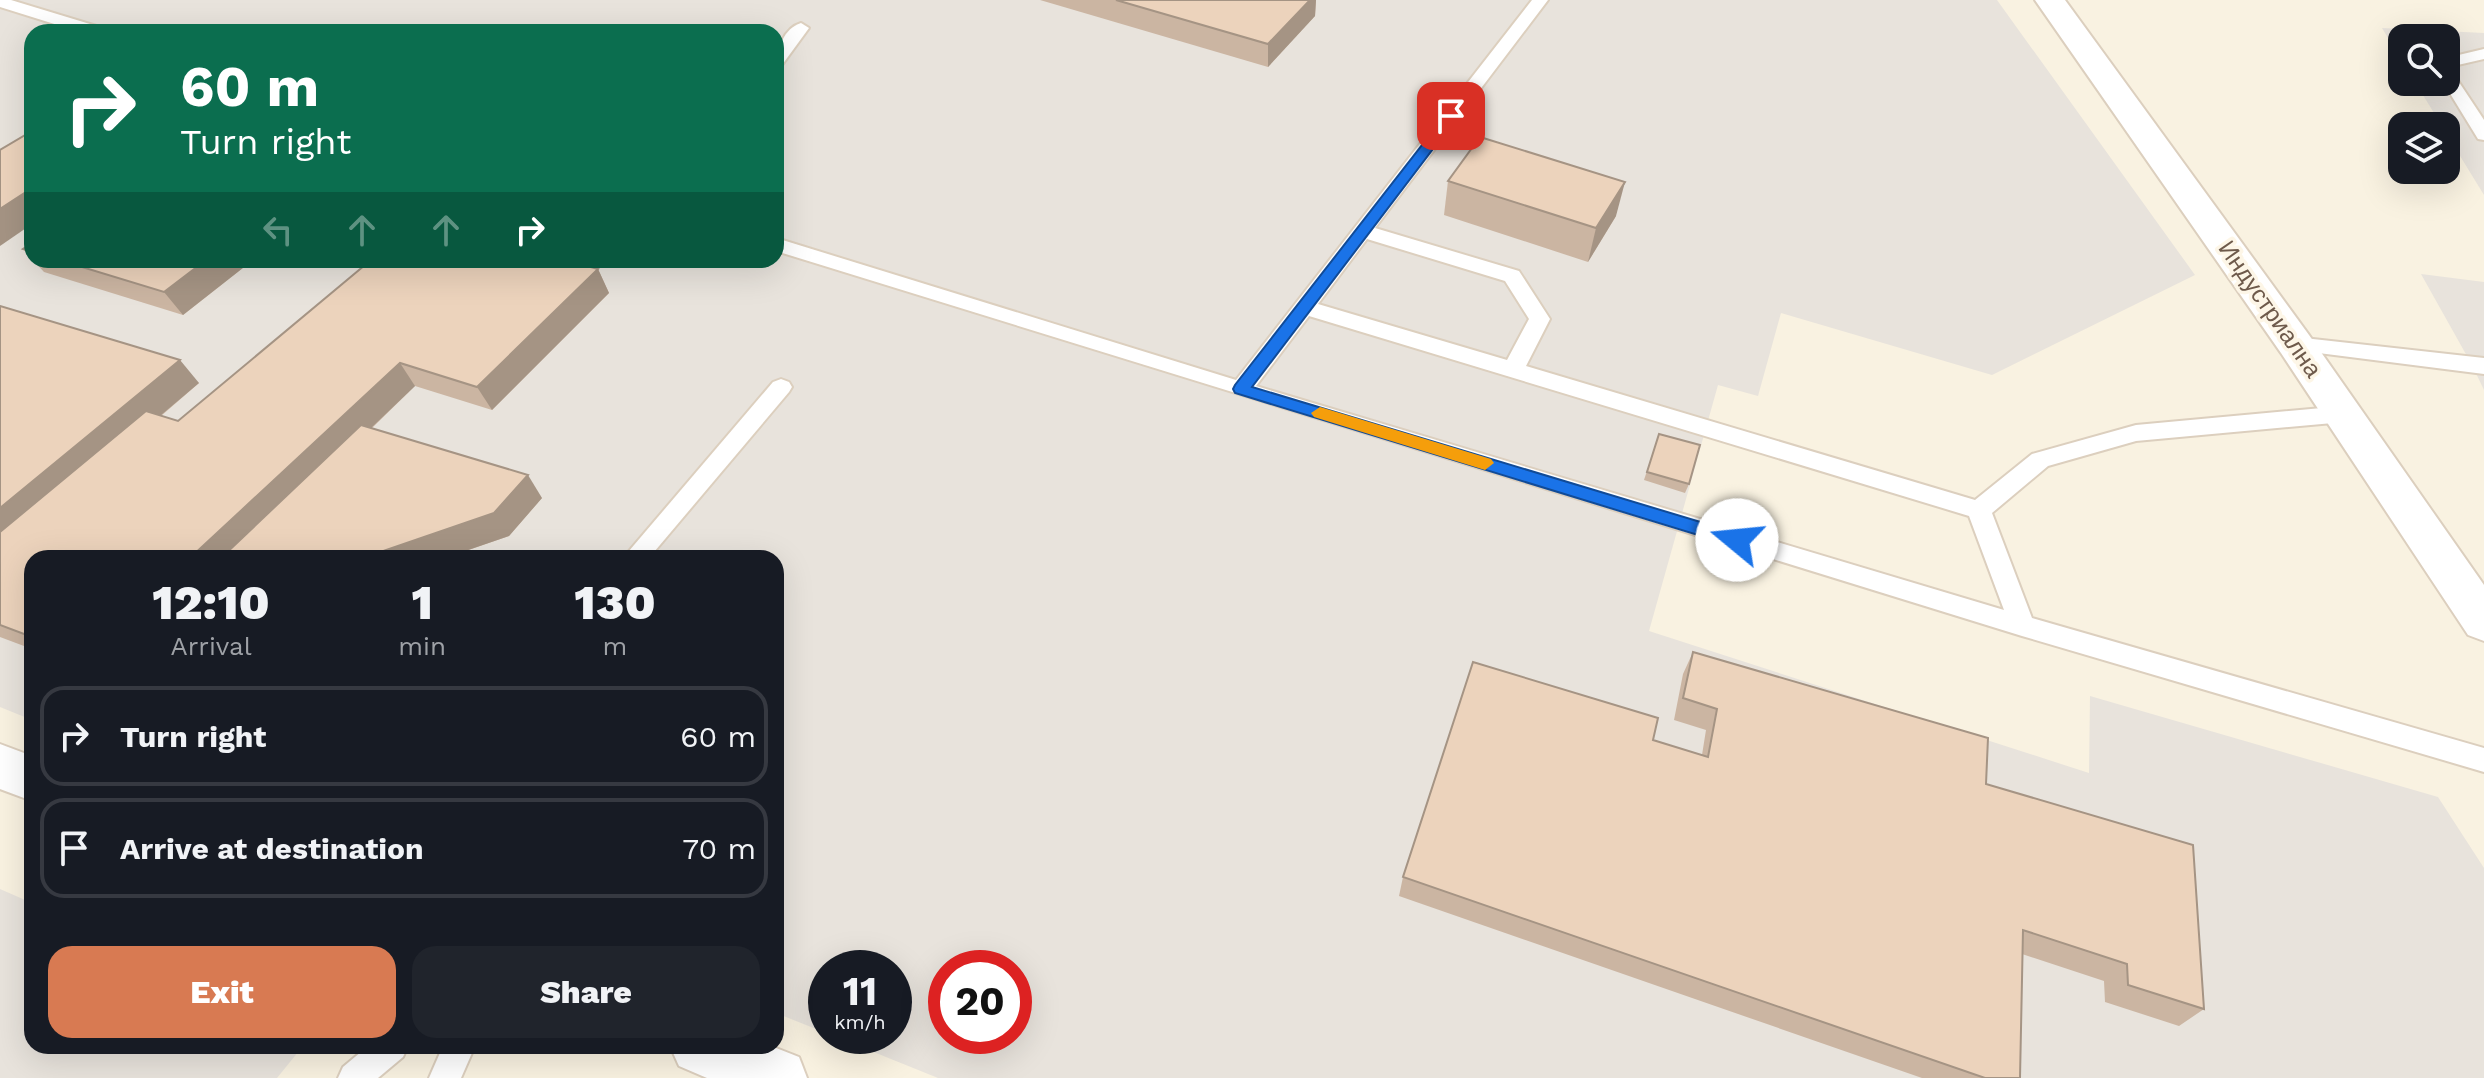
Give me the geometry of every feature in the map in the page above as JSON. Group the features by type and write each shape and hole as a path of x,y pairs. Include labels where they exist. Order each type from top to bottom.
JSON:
{"street":[{"name":"Индустриална","path":"2050,0 2344,414 2484,622"},
{"path":"0,766 24,776"},
{"path":"719,1054 778,1078"}],"lane":[{"path":"1241,389 1540,0"},
{"path":"0,2 71,24"},
{"path":"784,50 801,28"},
{"path":"2460,60 2484,54"},
{"path":"2460,95 2484,135"},
{"path":"1362,231 1512,276 1540,319 1513,370"},
{"path":"784,246 2022,626 2484,760"},
{"path":"1304,307 1979,510"},
{"path":"2295,344 2484,366"},
{"path":"642,550 781,387"},
{"path":"1979,510 2040,460 2136,433 2344,414"},
{"path":"1979,510 2022,626"},
{"path":"354,1078 382,1054"},
{"path":"445,1078 456,1054"}],"shaded area":[{"path":"0,0 1997,0 2195,275 1992,375 1781,313 1758,396 1718,385 1649,631 2089,773 2090,696 2438,797 2484,868 2484,1078 938,1078 879,1054 912,1054 912,950 808,950 808,1026 784,1016 784,550 24,550 24,717 0,707"},
{"path":"2460,32 2484,33 2484,195 2460,156 2460,112 2433,112 2424,96 2460,96"},
{"path":"2421,274 2484,282 2484,390 2472,365"},
{"path":"0,889 24,900 24,1054 296,1054 277,1078 0,1078"}],"building":[{"path":"1116,0 1310,0 1268,44"},
{"path":"24,136 24,193 0,209 0,150"},
{"path":"1480,137 1625,182 1596,228 1448,181"},
{"path":"85,268 196,268 164,292"},
{"path":"361,268 598,269 477,387 400,363 199,550 24,550 24,634 0,625 0,532 146,411 178,421"},
{"path":"0,306 180,360 0,508"},
{"path":"361,425 528,475 494,513 386,550 229,550"},
{"path":"1659,434 1700,445 1689,484 1647,472"},
{"path":"1693,652 1988,738 1986,784 2193,845 2204,1009 2128,985 2127,964 2023,930 2020,1078 1985,1078 1403,877 1473,662 1658,718 1653,740 1708,757 1717,709 1683,698"}],"slow traffic":[{"path":"1320,413 1485,463"}],"route":[{"path":"1451,116 1241,389 1737,540"}]}
